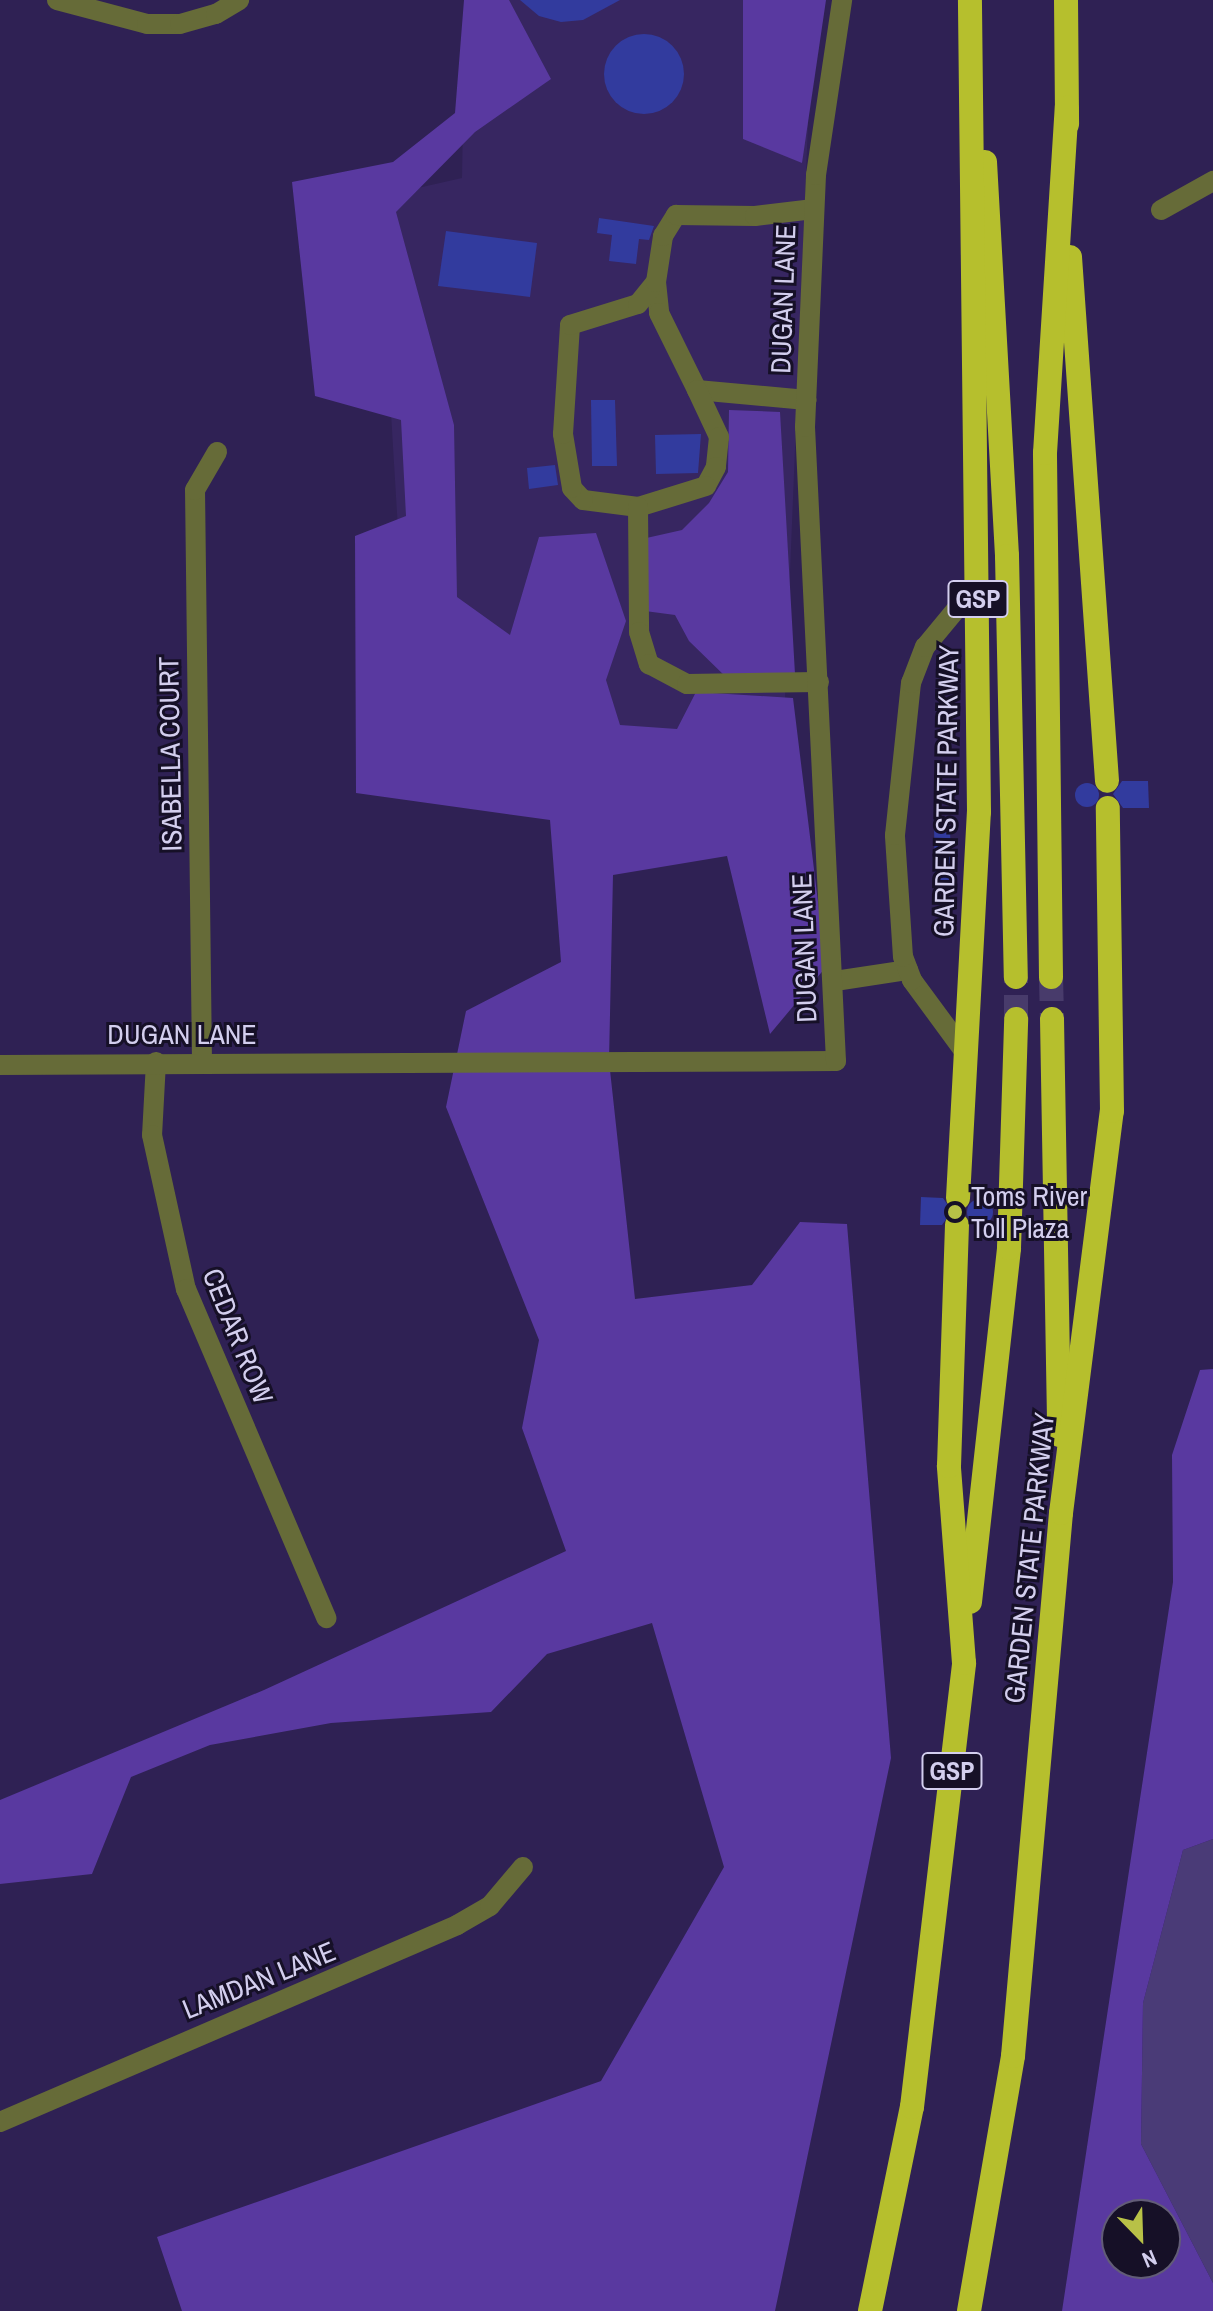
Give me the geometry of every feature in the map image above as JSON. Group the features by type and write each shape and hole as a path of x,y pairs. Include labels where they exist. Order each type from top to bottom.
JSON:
{"highway":[{"name":"GARDEN STATE PARKWAY","path":"958,1198 979,812 972,0"},
{"path":"972,0 1007,556 1016,977"},
{"path":"1066,0 1068,241 1107,781"},
{"path":"1051,977 1045,453 1067,108"},
{"name":"GARDEN STATE PARKWAY","path":"969,2311 1013,2056 1061,1513 1112,1111 1108,808"},
{"path":"964,1663 1009,1248 1016,1019"},
{"path":"1052,1019 1061,1513"},
{"name":"GARDEN STATE PARKWAY","path":"870,2311 912,2107 964,1663 949,1466 957,1225"}],"street":[{"path":"57,0 147,24 180,24 216,14 239,0"},
{"name":"DUGAN LANE","path":"0,1065 836,1061 835,981 807,400 814,209 842,0"},
{"path":"1161,210 1213,181"},
{"path":"656,282 638,304 570,325 563,434 572,488 583,500 638,507 692,493 706,486 716,467 719,437 659,313 656,282 663,236 676,215 755,216 814,209"},
{"path":"697,390 807,400"},
{"name":"ISABELLA COURT","path":"202,1062 195,490 217,452"},
{"path":"638,507 639,632 649,664 687,684 819,682"},
{"path":"967,1055 908,970 899,931 895,835 911,683 925,647 978,583"},
{"path":"835,981 908,970"},
{"name":"CEDAR ROW","path":"156,1062 152,1135 186,1289 326,1618"},
{"name":"LAMDAN LANE","path":"0,2122 457,1925 490,1906 523,1867"}],"shaded area":[{"path":"464,0 509,0 551,79 475,132 396,212 454,425 457,597 510,635 539,537 596,533 626,621 606,680 620,725 677,729 696,692 793,698 826,967 770,1034 727,856 613,875 609,1061 635,1299 752,1285 800,1222 847,1224 891,1758 775,2311 182,2311 157,2237 601,2081 724,1867 652,1623 547,1654 491,1712 331,1723 210,1745 131,1777 92,1874 0,1884 0,1800 264,1690 566,1551 522,1428 539,1340 446,1107 466,1011 561,962 550,820 356,793 355,536 406,516 401,420 315,396 292,182 393,162 455,113"},
{"path":"465,0 813,0 782,773 412,762 378,197 462,178"},
{"path":"743,0 826,0 802,163 743,139"},
{"path":"729,410 780,412 795,674 728,679 689,641 675,615 645,611 642,539 682,530 709,503 728,472"},
{"path":"1213,1369 1213,1839 1183,1850 1143,2003 1141,2144 1169,2199 1101,2199 1101,2279 1181,2279 1181,2221 1213,2283 1213,2311 1062,2311 1173,1582 1172,1455 1200,1370"},
{"path":"1213,1839 1213,2283 1181,2221 1181,2199 1169,2199 1141,2144 1143,2003 1183,1850"}],"building":[{"path":"520,0 620,0 583,20 561,22 539,16"},
{"path":"644,34 672,46 684,74 672,102 644,114 616,102 604,74 616,46"},
{"path":"599,218 654,226 649,240 639,239 636,264 609,261 612,235 597,233"},
{"path":"446,231 537,243 530,297 438,286"},
{"path":"591,400 615,400 617,466 592,466"},
{"path":"701,434 698,473 656,474 655,435"},
{"path":"555,465 558,485 529,489 527,468"},
{"path":"1122,781 1148,781 1149,808 1123,808 1113,794"},
{"path":"1087,783 1096,786 1099,795 1096,804 1087,807 1078,804 1075,795 1078,786"},
{"path":"950,824 951,882 935,882 934,825"},
{"path":"921,1197 943,1198 952,1211 942,1225 920,1225"},
{"path":"980,1199 989,1203 993,1212 989,1221 980,1225 971,1221 967,1212 971,1203"}],"tunnel":[{"path":"1016,977 1016,1019"},
{"path":"1051,977 1052,1019"}],"place":[{"name":"Toms River Toll Plaza","path":"955,1212"}]}
